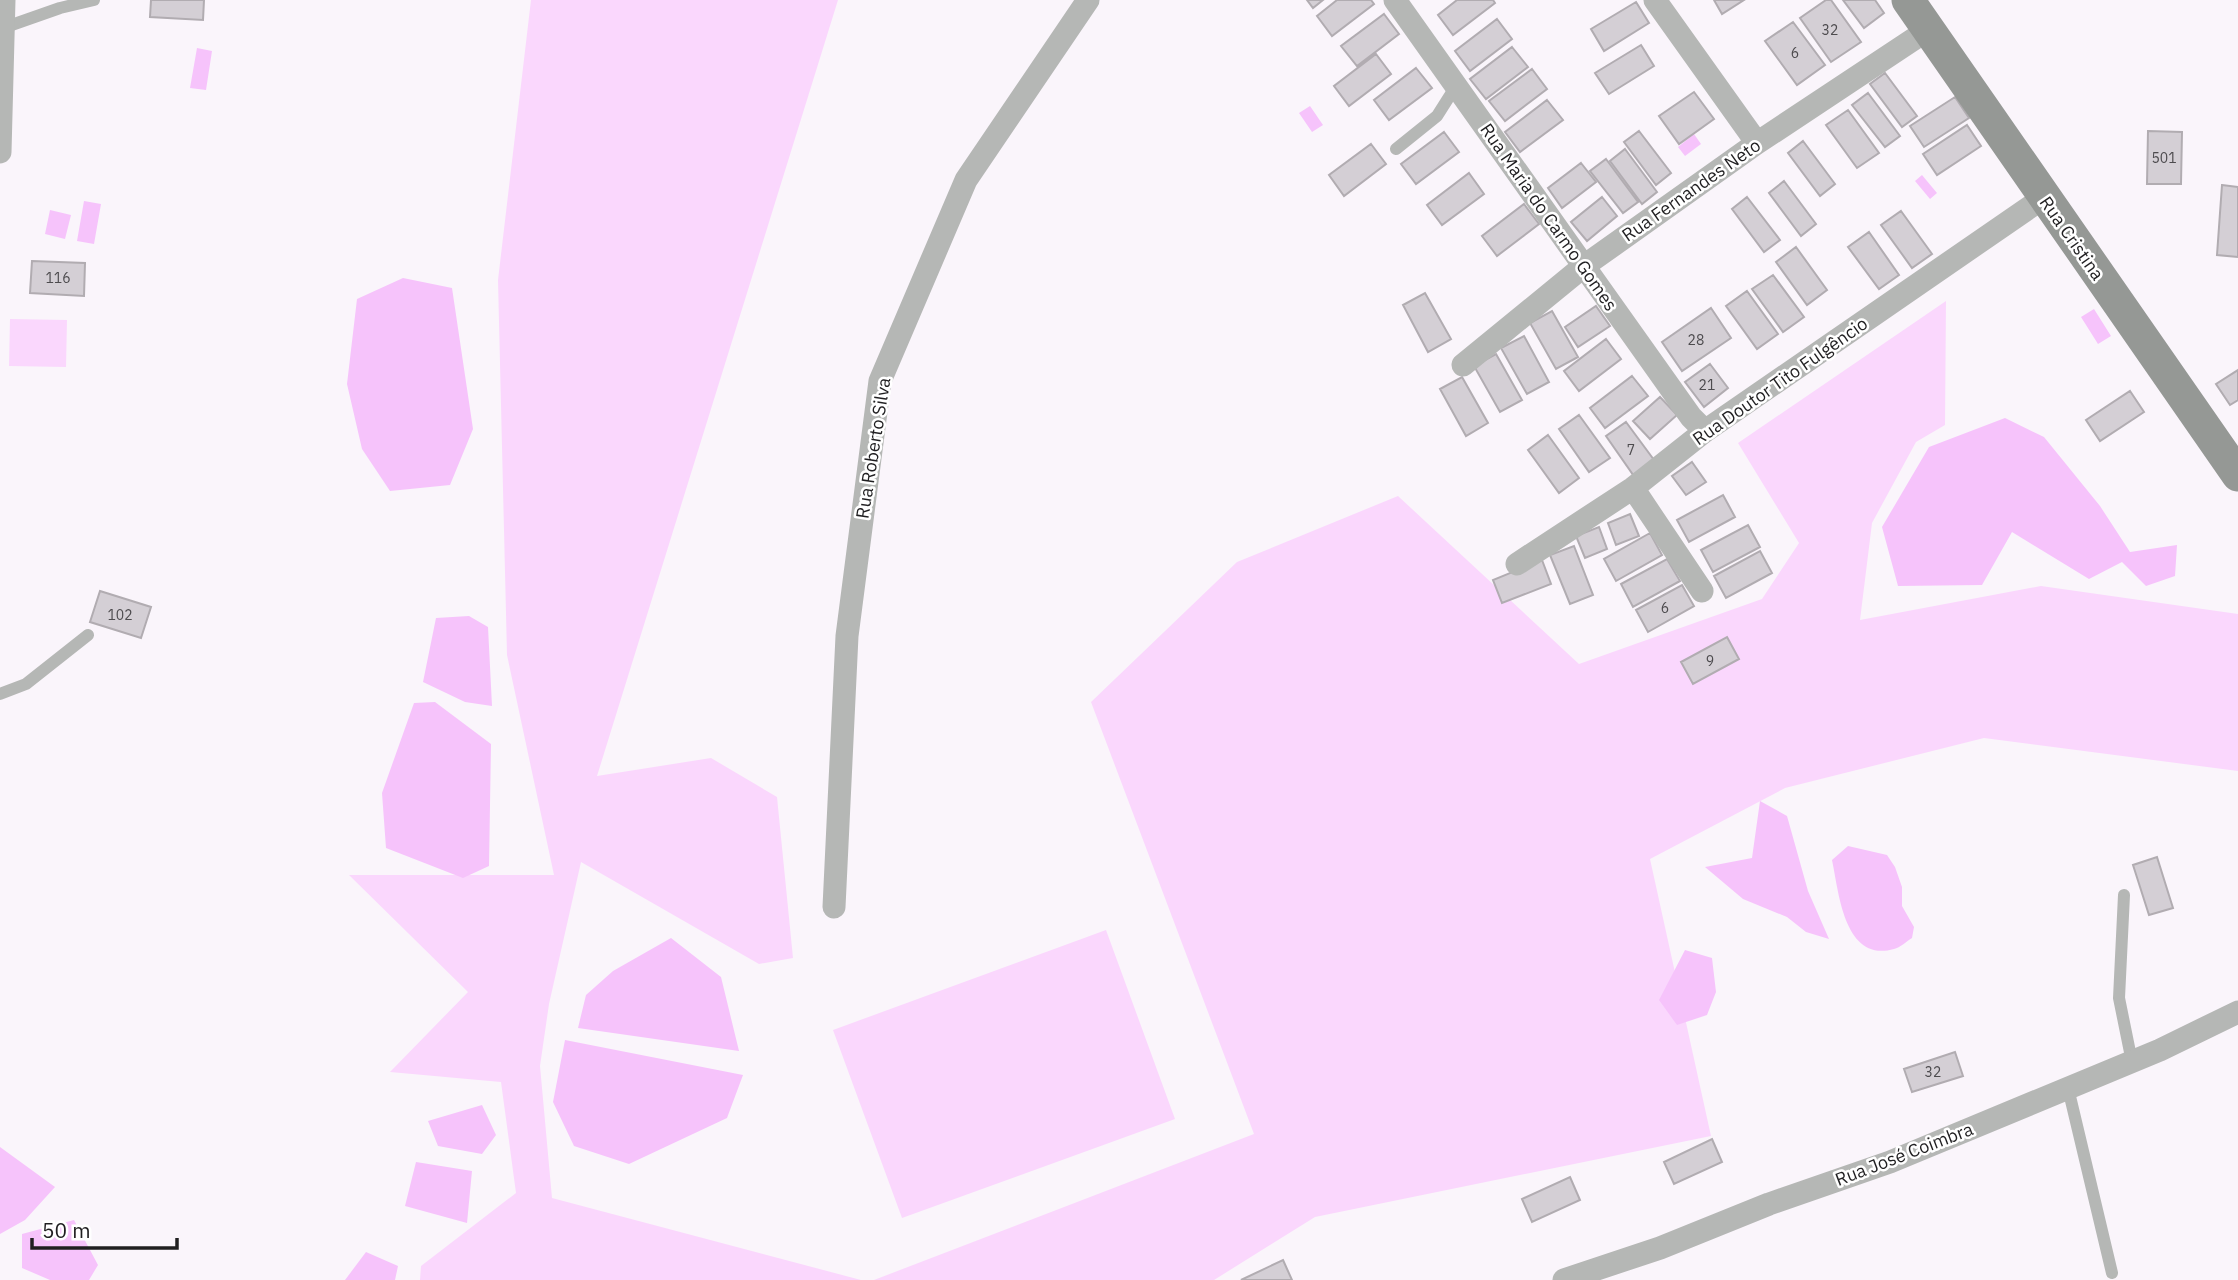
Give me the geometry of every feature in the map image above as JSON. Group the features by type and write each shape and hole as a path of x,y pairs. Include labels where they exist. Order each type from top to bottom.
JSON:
{"main road":[{"name":"Rua Cristina","path":"1908,0 2043,198 2238,475"}],"street":[{"path":"0,152 4,0"},
{"name":"Rua Roberto Silva","path":"834,907 847,636 880,381 966,180 1088,0"},
{"name":"Rua Maria do Carmo Gomes","path":"1395,0 1691,417 1705,431"},
{"path":"1655,0 1757,143"},
{"name":"Rua Fernandes Neto","path":"1463,365 1584,266 1757,143 1929,29"},
{"name":"Rua Doutor Tito Fulgêncio","path":"1517,564 1633,488 1705,431 2043,198"},
{"path":"1633,488 1702,591"},
{"name":"Rua José Coimbra","path":"1564,1280 1660,1248 1769,1204 1890,1162 2132,1062 2238,1012"}],"lane":[{"path":"3,28 60,8 94,0"},
{"path":"1396,149 1437,116 1456,86"},
{"path":"0,694 26,684 88,635"},
{"path":"2124,895 2119,998 2132,1062"},
{"path":"2068,1088 2112,1273"}],"shaded area":[{"path":"531,0 838,0 597,776 711,758 777,797 793,958 759,964 581,862 549,1004 540,1066 552,1198 861,1280 420,1280 421,1266 516,1193 501,1082 390,1072 468,992 349,875 554,875 507,655 498,280"},
{"path":"197,48 212,51 206,90 190,88"},
{"path":"1310,106 1323,125 1312,132 1299,113"},
{"path":"1694,134 1701,144 1685,156 1678,147"},
{"path":"1922,175 1937,193 1930,199 1915,181"},
{"path":"84,201 101,204 94,244 77,241"},
{"path":"50,210 71,215 65,239 45,234"},
{"path":"403,278 452,288 473,429 450,485 390,491 362,449 347,384 357,299"},
{"path":"1946,301 1945,425 1916,442 1872,523 1860,620 2041,586 2238,614 2238,771 1984,738 1785,788 1650,859 1711,1136 1315,1217 1214,1280 874,1280 1254,1134 1091,702 1237,562 1398,496 1579,664 1762,599 1799,543 1738,443"},
{"path":"2094,309 2111,336 2098,344 2081,317"},
{"path":"10,319 67,320 66,367 9,366"},
{"path":"2005,418 2044,437 2100,506 2130,552 2177,545 2175,576 2146,586 2122,562 2089,579 2012,532 1982,585 1898,586 1882,527 1929,447"},
{"path":"469,616 488,627 492,706 465,702 423,682 436,618"},
{"path":"435,702 491,744 489,866 463,878 386,848 382,793 414,703"},
{"path":"1760,801 1787,816 1808,891 1829,939 1806,932 1787,917 1743,899 1705,867 1752,858"},
{"path":"1848,846 1887,855 1895,867 1902,887 1902,906 1914,927 1912,938 1899,947 1877,951 1864,946 1854,936 1842,906 1832,860"},
{"path":"1106,930 1175,1119 902,1218 833,1030"},
{"path":"671,938 721,977 739,1051 578,1028 586,995 613,971"},
{"path":"1685,950 1712,958 1716,992 1707,1015 1677,1025 1659,1000"},
{"path":"565,1040 743,1075 727,1118 629,1164 574,1146 553,1102"},
{"path":"482,1105 496,1135 482,1154 438,1146 428,1121"},
{"path":"0,1147 55,1187 25,1220 0,1234"},
{"path":"416,1162 472,1171 467,1223 405,1206"},
{"path":"74,1220 98,1265 89,1280 50,1280 22,1268 22,1234"},
{"path":"366,1252 398,1266 395,1280 345,1280"}],"building":[{"path":"151,0 204,0 203,20 150,17"},
{"path":"1307,0 1323,0 1313,8"},
{"path":"1337,0 1371,0 1374,4 1332,36 1317,16"},
{"path":"1457,0 1493,0 1495,3 1453,35 1438,15"},
{"path":"1714,0 1744,0 1722,14"},
{"path":"1826,0 1831,0 1861,42 1831,62 1800,18"},
{"path":"1843,0 1875,0 1884,13 1864,28"},
{"path":"1636,2 1649,23 1604,51 1591,29"},
{"path":"1384,14 1399,34 1357,66 1341,46"},
{"path":"1497,19 1512,39 1470,71 1455,51"},
{"path":"1793,22 1825,65 1797,85 1765,41"},
{"path":"1641,45 1654,66 1609,94 1595,73"},
{"path":"1512,47 1528,67 1486,99 1470,79"},
{"path":"1376,54 1391,74 1349,106 1334,86"},
{"path":"1416,68 1432,88 1389,120 1374,100"},
{"path":"1532,69 1547,89 1505,121 1489,101"},
{"path":"1885,73 1917,116 1902,127 1870,84"},
{"path":"1694,92 1714,119 1679,144 1659,116"},
{"path":"1868,93 1900,136 1885,147 1852,105"},
{"path":"1955,97 1969,118 1924,147 1910,126"},
{"path":"1547,100 1563,120 1520,152 1505,132"},
{"path":"1848,110 1879,153 1857,168 1826,125"},
{"path":"1967,125 1981,146 1937,175 1923,154"},
{"path":"1639,131 1671,173 1656,185 1624,142"},
{"path":"2148,131 2182,132 2181,184 2147,184"},
{"path":"1444,132 1459,152 1416,184 1401,164"},
{"path":"1803,141 1835,184 1820,196 1788,153"},
{"path":"1371,144 1386,164 1344,196 1329,175"},
{"path":"1625,149 1657,192 1642,204 1610,161"},
{"path":"1606,159 1638,202 1623,213 1590,171"},
{"path":"1581,163 1596,182 1562,208 1548,188"},
{"path":"1469,173 1484,194 1442,225 1427,205"},
{"path":"1784,181 1816,224 1801,236 1769,193"},
{"path":"2222,185 2238,187 2238,257 2217,255"},
{"path":"1602,197 1617,216 1587,241 1571,222"},
{"path":"1747,197 1780,240 1764,252 1732,209"},
{"path":"1524,204 1539,224 1497,256 1482,236"},
{"path":"1901,211 1932,254 1912,268 1881,225"},
{"path":"1869,232 1899,275 1879,289 1848,247"},
{"path":"1796,247 1827,290 1807,305 1776,262"},
{"path":"32,261 85,263 84,296 30,293"},
{"path":"1773,275 1804,317 1783,332 1752,289"},
{"path":"1747,291 1778,334 1757,349 1726,306"},
{"path":"1425,293 1451,339 1428,352 1403,305"},
{"path":"1596,306 1610,326 1578,347 1565,327"},
{"path":"1711,308 1731,338 1682,371 1662,342"},
{"path":"1552,311 1578,357 1556,369 1530,323"},
{"path":"1524,336 1549,382 1527,394 1501,348"},
{"path":"1606,339 1621,359 1579,391 1564,371"},
{"path":"1496,354 1522,400 1500,412 1474,366"},
{"path":"1710,364 1728,388 1704,407 1685,382"},
{"path":"2238,370 2238,400 2230,405 2216,384"},
{"path":"1632,376 1648,396 1605,428 1590,408"},
{"path":"1462,377 1488,423 1466,436 1440,389"},
{"path":"2130,391 2144,412 2100,441 2086,420"},
{"path":"1660,397 1677,415 1650,439 1633,421"},
{"path":"1579,415 1610,458 1589,472 1559,429"},
{"path":"1626,422 1657,464 1636,479 1606,436"},
{"path":"1548,435 1579,478 1559,493 1528,450"},
{"path":"1692,462 1706,482 1686,495 1672,476"},
{"path":"1723,495 1735,517 1689,542 1677,520"},
{"path":"1630,514 1639,536 1616,545 1608,523"},
{"path":"1748,525 1760,547 1713,572 1701,550"},
{"path":"1599,527 1607,549 1585,558 1576,536"},
{"path":"1650,533 1662,555 1616,581 1604,559"},
{"path":"1574,546 1593,595 1570,604 1550,555"},
{"path":"1760,551 1772,573 1726,598 1714,576"},
{"path":"1667,559 1680,581 1633,607 1621,584"},
{"path":"1542,560 1551,584 1502,603 1493,580"},
{"path":"1682,585 1694,606 1648,632 1636,610"},
{"path":"100,591 151,607 141,638 90,622"},
{"path":"1727,637 1739,659 1693,684 1681,662"},
{"path":"2157,857 2173,908 2149,915 2133,865"},
{"path":"1955,1052 1963,1076 1912,1092 1904,1069"},
{"path":"1712,1139 1722,1162 1674,1184 1664,1162"},
{"path":"1570,1177 1580,1200 1532,1222 1522,1199"},
{"path":"1283,1260 1292,1280 1241,1280"}]}
